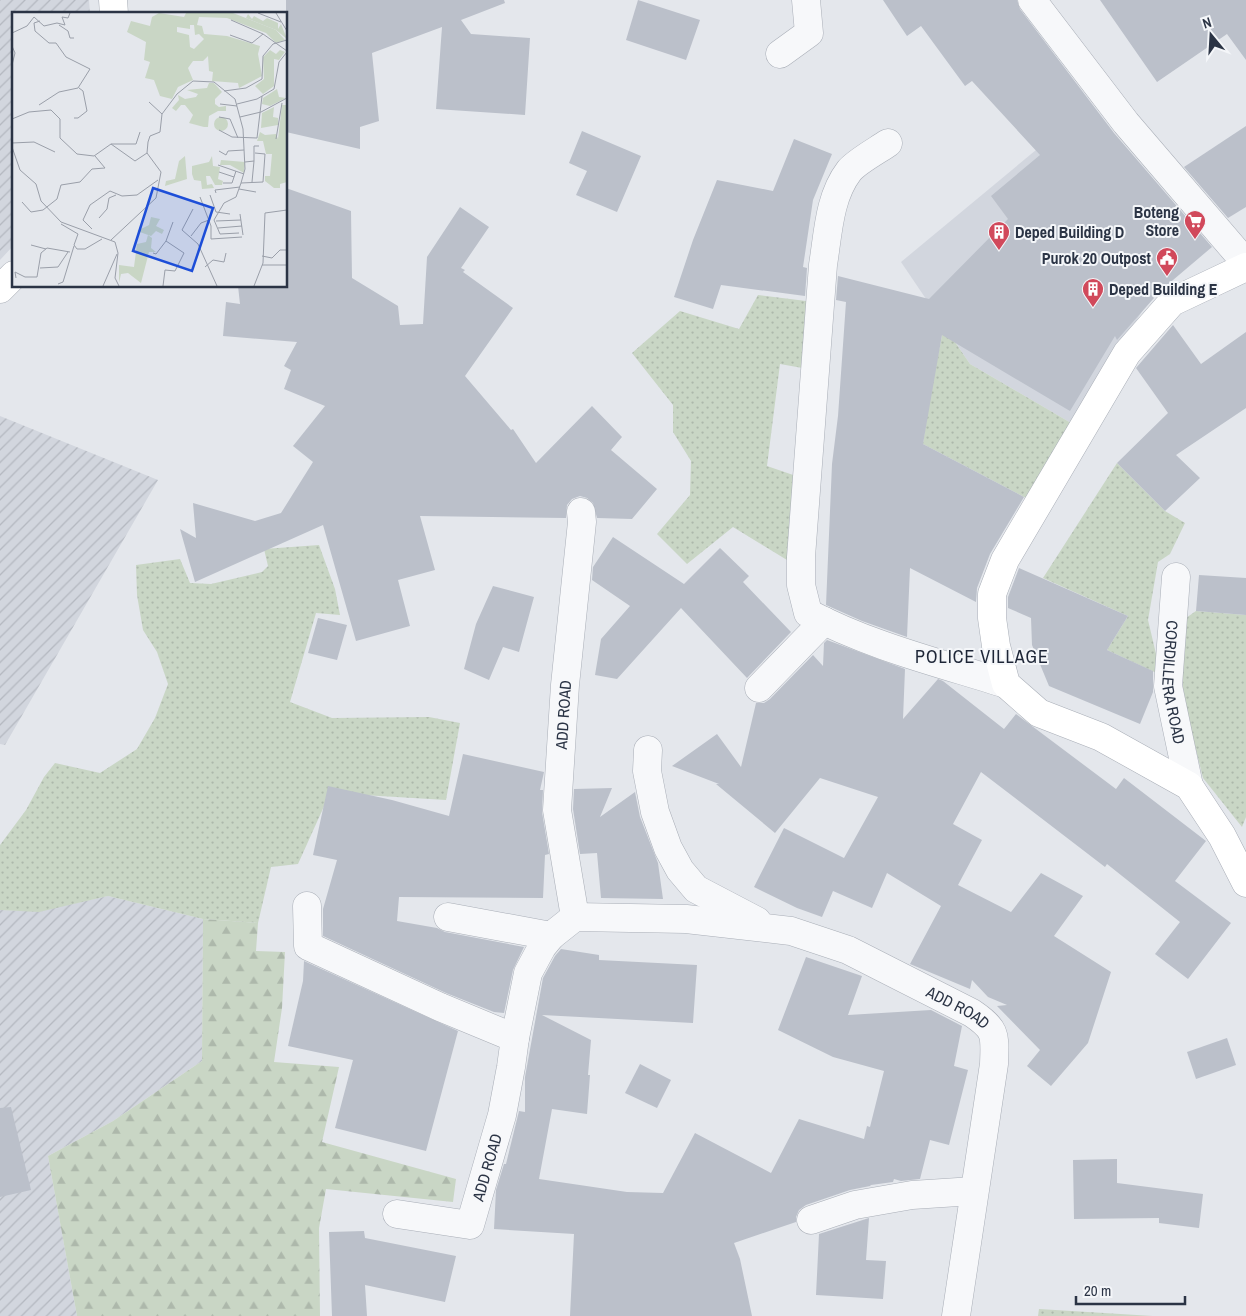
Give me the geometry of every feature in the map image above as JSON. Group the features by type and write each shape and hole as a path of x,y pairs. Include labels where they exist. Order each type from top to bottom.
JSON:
{"street":[{"path":"780,54 810,33 806,0"},
{"path":"1006,684 996,646 992,618 992,594 1004,560 1127,353 1172,302 1246,265 1126,123 1032,0"},
{"path":"888,143 850,170 834,198 823,265 801,556 801,586 808,613 824,622 891,648 1006,684"},
{"path":"0,289 12,277"},
{"name":"ADD ROAD","path":"575,917 558,810 565,685 582,522 581,512"},
{"name":"CORDILLERA ROAD","path":"1176,577 1168,686 1189,786 1222,836 1246,883"},
{"path":"759,688 824,622"},
{"name":"CORDILLERA ROAD","path":"1006,684 1039,713 1101,737 1189,786"},
{"name":"ADD ROAD","path":"648,750 647,771 655,812 668,848 680,870 696,889 770,928"},
{"path":"307,906 308,946 440,1007 515,1038"},
{"path":"448,917 551,936"},
{"name":"ADD ROAD","path":"398,1214 470,1225 502,1115 528,973 542,947 551,936 575,917 686,919 791,931 848,950 972,1013 988,1024 994,1040 994,1064 956,1316"},
{"path":"811,1220 855,1205 912,1195 974,1191"}],"shaded area":[{"path":"0,0 89,0 90,12 12,12 12,247 0,260"},
{"path":"1036,150 1089,209 1150,299 1071,423 970,364 901,262"},
{"path":"0,416 158,480 5,745 0,744"},
{"path":"108,896 203,919 202,1061 113,1121 48,1156 77,1316 0,1316 0,910 39,911"}],"green space":[{"path":"758,295 814,302 808,369 780,364 767,466 799,477 787,560 733,527 687,564 657,534 690,495 691,461 673,432 673,405 632,353 680,311 739,329"},
{"path":"944,326 970,364 1071,423 1026,498 923,444 930,394"},
{"path":"1117,463 1165,511 1185,523 1170,554 1158,562 1148,620 1161,675 1107,650 1128,616 1043,578"},
{"path":"319,545 335,589 340,615 316,613 290,702 332,718 429,717 460,723 446,800 330,793 298,864 271,867 258,923 203,919 108,896 39,912 0,910 0,845 26,810 44,777 55,763 100,773 137,749 155,718 168,684 157,652 143,630 137,595 136,565 180,559 190,583 211,584 262,572 268,566 264,549"},
{"path":"1196,611 1246,615 1246,817 1242,827 1203,778 1184,702 1182,675 1183,620"},
{"path":"203,919 258,923 256,951 285,952 282,1008 274,1062 339,1067 322,1142 456,1179 453,1202 326,1189 319,1228 320,1316 77,1316 48,1156 113,1121 202,1061"},
{"path":"1039,1309 1153,1316 1038,1316"}],"building":[{"path":"286,0 504,0 505,3 461,20 471,34 530,38 525,115 436,109 442,27 372,53 379,121 360,127 360,149 288,132 288,12 286,12"},
{"path":"638,0 700,20 686,60 626,40"},
{"path":"883,0 1017,0 1020,9 1114,133 1212,247 1153,297 1117,340 1115,336 1070,411 942,335 923,444 1024,497 990,554 977,588 976,602 910,568 907,637 862,621 826,605 832,464 838,416 846,302 836,300 838,276 929,299 1008,219 991,196 1040,155 972,81 965,86 921,26 907,36"},
{"path":"1100,0 1246,0 1246,60 1227,34 1157,82"},
{"path":"1246,126 1246,207 1228,218 1184,167"},
{"path":"582,131 641,156 617,212 576,195 587,171 569,163"},
{"path":"794,139 832,154 813,200 803,267 807,268 805,296 721,285 713,309 674,297 693,240 717,180 773,191"},
{"path":"288,189 351,211 352,278 398,306 400,325 423,324 427,257 460,207 489,227 461,268 465,270 463,272 513,308 465,376 511,430 513,429 536,463 592,406 622,437 611,450 657,489 632,519 597,518 593,503 587,498 580,496 572,499 567,505 566,518 420,516 435,570 398,580 410,626 356,641 323,525 195,582 180,529 196,538 193,503 255,521 281,513 313,462 293,446 325,406 284,389 291,370 284,366 297,342 223,336 226,302 240,304 238,288 288,288"},
{"path":"1173,325 1201,364 1246,332 1246,408 1176,455 1200,478 1165,511 1117,463 1168,413 1136,368"},
{"path":"613,537 684,584 720,548 749,576 743,582 791,632 747,678 681,608 617,679 595,675 601,639 630,606 592,580 593,567"},
{"path":"1019,568 1128,616 1107,650 1153,671 1153,692 1140,724 1049,686 1032,645 1031,618 1008,608 1008,597"},
{"path":"1199,575 1246,578 1246,615 1196,611"},
{"path":"493,586 534,597 519,652 503,647 489,680 464,669 476,624"},
{"path":"318,618 347,625 337,660 308,653"},
{"path":"827,640 905,669 903,719 938,679 943,681 1004,729 1016,714 1116,789 1124,778 1206,841 1175,881 1231,923 1188,979 1155,954 1180,922 1107,864 1105,867 981,772 953,824 982,840 958,885 1011,912 1041,873 1083,896 1054,936 1111,972 1088,1043 1051,1086 1027,1066 1040,1050 997,1006 1007,1005 988,997 972,980 970,989 910,964 941,906 887,873 872,908 833,891 822,917 797,908 754,887 784,828 844,858 878,797 820,778 775,833 716,784 719,784 672,766 717,734 741,767 756,703 764,703 770,699 813,655 823,666 824,643"},
{"path":"463,754 544,772 540,790 543,790 542,812 549,854 545,855 543,898 399,897 397,921 524,947 513,970 504,1013 494,1012 446,993 323,936 323,909 337,860 313,855 328,786 392,800 449,816"},
{"path":"612,788 600,817 635,792 640,817 658,863 663,899 601,898 597,853 580,854 573,809 574,789"},
{"path":"561,949 599,955 599,960 697,965 693,1023 542,1015 591,1040 587,1114 552,1109 539,1179 627,1192 663,1193 695,1133 771,1173 799,1119 864,1139 867,1126 870,1127 884,1071 833,1057 778,1030 806,957 862,976 848,1015 931,1010 962,1026 954,1066 968,1070 949,1145 930,1140 920,1179 901,1181 894,1179 893,1182 850,1190 806,1205 799,1210 796,1222 734,1243 740,1259 752,1316 570,1316 574,1234 494,1229 496,1190 504,1164 506,1164 519,1111 525,1112 525,1077 543,978"},
{"path":"304,961 458,1031 426,1151 335,1128 353,1060 288,1046 303,981"},
{"path":"1227,1038 1236,1065 1196,1079 1187,1052"},
{"path":"640,1064 671,1080 657,1108 625,1093"},
{"path":"11,1107 31,1190 0,1197 0,1108"},
{"path":"1117,1159 1117,1183 1203,1194 1199,1228 1159,1223 1159,1218 1074,1219 1073,1160"},
{"path":"869,1218 866,1260 886,1261 883,1299 816,1295 819,1234"},
{"path":"364,1231 365,1238 456,1256 445,1302 365,1285 367,1316 332,1316 329,1232"}],"place":[{"name":"Boteng Store","path":"1195,240"},
{"name":"Deped Building D","path":"999,251"},
{"name":"Purok 20 Outpost","path":"1167,277"},
{"name":"Deped Building E","path":"1093,308"}],"district":[{"name":"POLICE VILLAGE","path":"982,656"}]}
